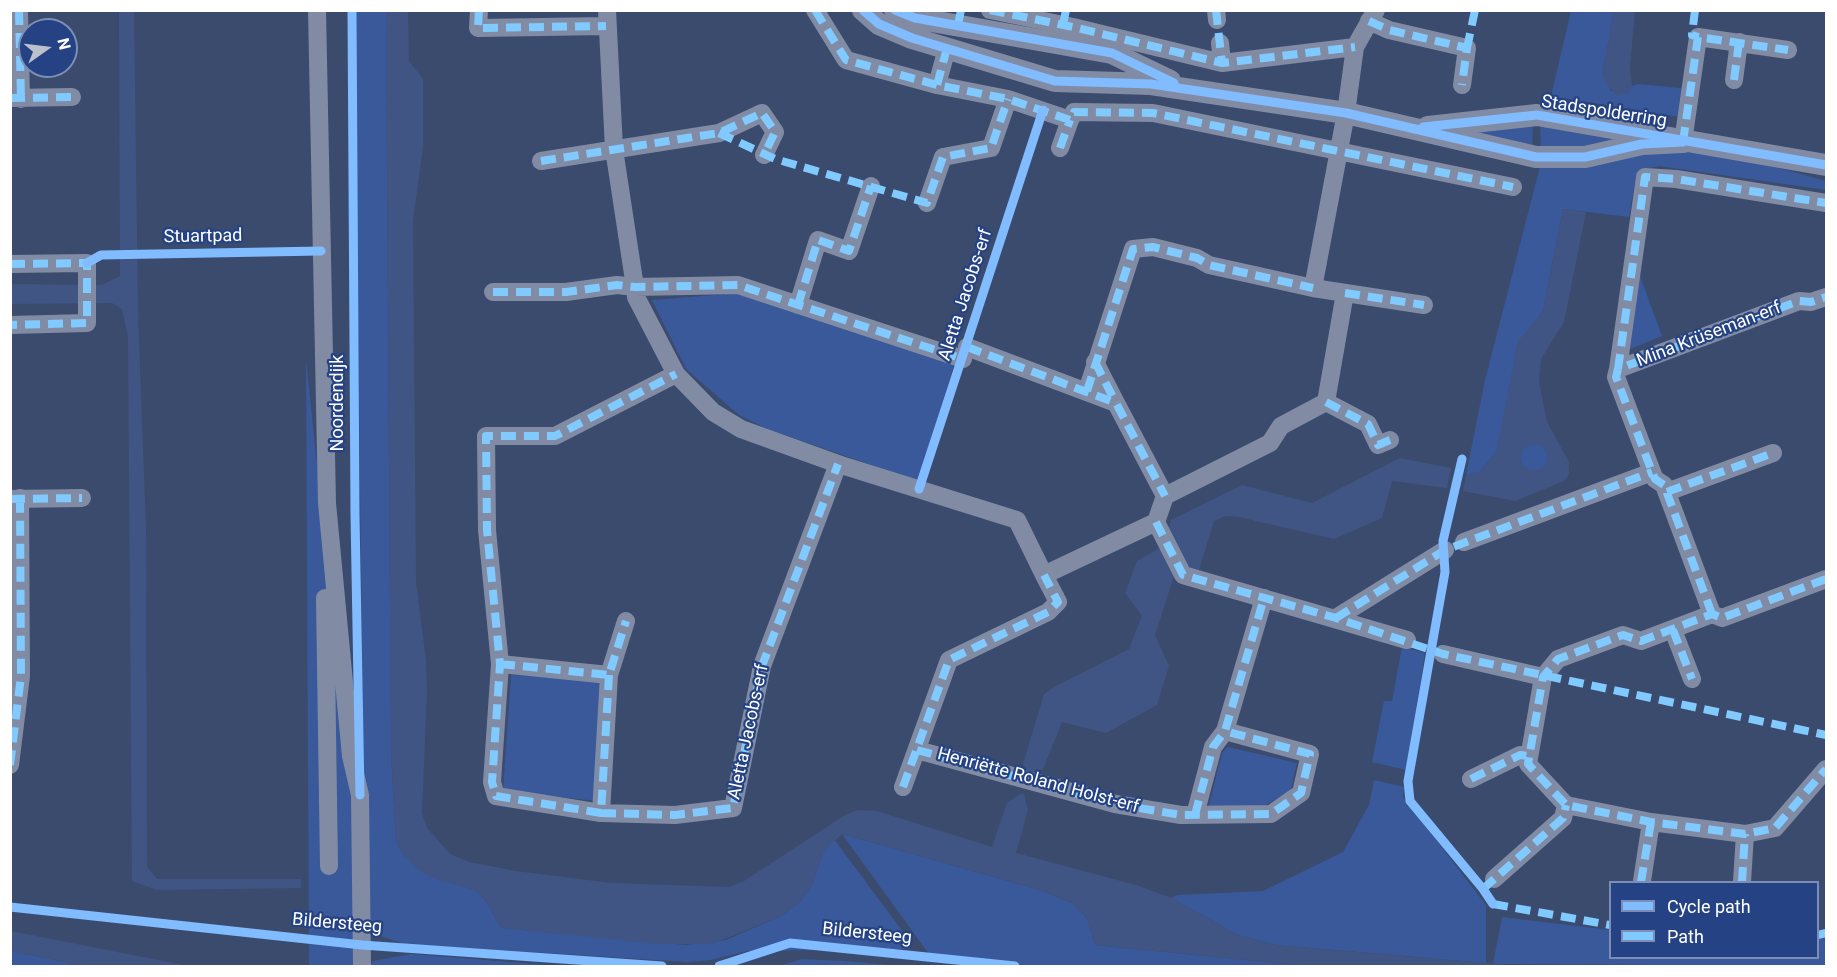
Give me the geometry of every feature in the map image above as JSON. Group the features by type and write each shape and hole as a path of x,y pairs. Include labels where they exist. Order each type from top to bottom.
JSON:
{"street":[{"path":"19,10 16,98 72,97"},
{"name":"Noordendijk","path":"317,10 327,503 324,568 329,866"},
{"path":"479,10 478,28 607,18 614,148 634,287 636,297 675,374 713,412 741,429 838,464"},
{"path":"815,10 846,60 937,85 1008,99 1070,120"},
{"name":"Stadspolderring","path":"863,10 879,24 912,38 1055,81 1185,88 1346,113 1536,157 1585,157 1642,144 1683,142"},
{"name":"Stadspolderring","path":"895,10 915,18 960,18 1112,53 1185,88"},
{"path":"990,10 1068,21 1222,63 1257,56 1355,47"},
{"path":"1313,288 1346,113 1355,47 1373,16 1389,30 1467,48 1462,86"},
{"name":"Stadspolderring","path":"1683,142 1698,36 1788,50"},
{"path":"1734,80 1739,42"},
{"path":"1220,43 1222,63"},
{"path":"937,85 947,48"},
{"path":"927,202 943,157 991,148 1008,99"},
{"path":"1060,148 1074,112 1153,113 1338,150 1397,165 1513,187"},
{"path":"541,161 719,133 762,113 775,132 764,154"},
{"name":"Stadspolderring","path":"1411,128 1537,115 1683,142 1827,165"},
{"path":"1618,369 1646,177 1676,179 1827,203"},
{"path":"798,304 818,240 849,250 870,186"},
{"path":"1116,403 1087,391 1133,249 1154,247 1197,258 1209,265 1313,288 1424,305"},
{"path":"10,264 87,263 87,323 10,325"},
{"name":"Aletta Jacobs-erf","path":"493,292 566,292 617,285 634,287 738,285 1087,391"},
{"path":"1326,402 1345,293"},
{"name":"Mina Krüseman-erf","path":"1713,614 1666,492 1652,472 1616,377 1618,369 1799,301 1811,302 1827,297"},
{"path":"1095,362 1165,496"},
{"name":"Aletta Jacobs-erf","path":"675,374 555,436 486,436 488,542 500,664 492,782 496,796 601,813 675,815 733,808 762,666 838,464"},
{"path":"1326,402 1368,424 1378,445 1390,440"},
{"path":"1044,575 1156,522 1165,496 1270,443 1281,426 1326,402"},
{"path":"1666,492 1773,453"},
{"name":"Henriëtte Roland Holst-erf","path":"838,464 1017,520 1058,602 1048,612 950,660 903,787"},
{"path":"1464,542 1652,472"},
{"path":"10,765 16,676 15,499 82,498"},
{"name":"Noordendijk","path":"327,503 351,756 360,795 362,966"},
{"path":"1156,522 1183,575 1407,640"},
{"path":"1336,618 1445,550"},
{"path":"1827,579 1722,618 1713,614 1641,641 1623,635 1558,659 1543,677 1528,764 1566,805 1651,822 1745,834 1775,828 1827,768"},
{"path":"1195,815 1213,747 1226,731 1264,598"},
{"path":"601,813 609,675 626,621"},
{"path":"1673,630 1692,679"},
{"path":"1443,654 1543,677"},
{"path":"500,664 609,675"},
{"name":"Henriëtte Roland Holst-erf","path":"917,750 1024,782 1114,804 1195,815 1271,814 1301,793 1310,754 1226,731"},
{"path":"1471,779 1520,755 1529,756"},
{"path":"1494,879 1563,818 1566,805"},
{"path":"1642,881 1651,822"},
{"path":"1742,881 1745,834"}],"shaded area":[{"path":"119,11 134,11 138,313 146,529 147,867 157,879 301,879 301,888 157,890 132,881 128,337 122,309 112,303 11,304 11,284 102,285 120,276"},
{"path":"354,11 386,11 391,753 396,842 405,857 459,885 476,890 485,900 501,928 686,945 726,940 781,916 801,901 812,885 823,852 834,839 906,936 910,945 909,949 747,951 711,960 688,962 404,944 375,934 369,926 365,883"},
{"path":"386,11 408,11 409,61 423,79 423,147 413,221 416,582 426,660 427,691 422,813 427,828 450,854 469,862 516,871 612,883 729,887 744,881 845,815 858,810 877,811 992,847 1007,803 1020,794 1024,794 1028,810 1016,853 1136,885 1169,897 1238,935 1275,945 1520,966 1307,966 1095,945 1087,918 1072,903 1040,890 842,834 823,852 812,885 801,901 781,916 712,944 659,944 501,928 485,900 476,890 438,880 420,871 405,857 396,842 391,753"},
{"path":"1571,11 1614,11 1603,72 1611,91 1629,92 1632,86 1638,84 1690,89 1686,118 1551,96"},
{"path":"1614,11 1635,11 1630,67 1632,86 1630,92 1617,96 1605,81 1603,72"},
{"path":"1533,120 1532,152 1431,129"},
{"path":"1540,122 1640,140 1541,151"},
{"path":"1633,148 1736,156 1826,181 1826,190 1659,166 1645,169 1636,176 1629,217 1563,209 1543,311 1518,343 1497,451 1479,472 1466,475 1485,380 1542,159"},
{"path":"1563,209 1586,212 1564,322 1541,359 1539,381 1547,422 1569,462 1569,474 1564,481 1515,501 1463,491 1466,475 1479,472 1497,451 1518,342 1543,311","holes":["1533,444 1542,446 1548,455 1546,465 1538,471 1524,467 1520,458 1524,448"]},
{"path":"1640,276 1662,336 1628,350"},
{"path":"739,293 954,365 918,481 767,429 739,415 686,369 652,300"},
{"path":"306,359 352,803 356,966 310,966 309,962"},
{"path":"1534,443 1544,447 1548,457 1544,467 1534,471 1524,467 1520,457 1524,447"},
{"path":"1400,458 1451,468 1447,488 1392,481 1382,518 1334,539 1239,517 1225,516 1214,521 1198,574 1189,571 1169,528 1171,520 1242,485 1312,503"},
{"path":"1161,547 1175,573 1155,635 1169,666 1157,705 1106,733 1062,722 1043,769 1029,773 1023,764 1044,694 1129,649 1142,616 1125,593 1137,561"},
{"path":"1402,647 1425,653 1406,770 1372,762 1384,701 1392,701"},
{"path":"511,675 602,681 597,801 503,791"},
{"path":"1228,747 1297,763 1290,792 1258,809 1208,809 1222,753"},
{"path":"1374,780 1404,787 1403,797 1486,905 1486,963 1275,945 1238,935 1171,898 1178,895 1263,891 1343,852 1369,805"},
{"path":"842,834 1040,890 1072,903 1087,918 1095,945 1307,966 1031,966 931,957"},
{"path":"1502,917 1609,930 1609,959 1819,959 1819,939 1826,938 1826,966 1493,964"},
{"path":"11,931 188,966 72,966 66,962 11,951"},
{"path":"11,951 66,962 72,966 11,966"},
{"path":"411,954 559,966 370,966 373,961"},
{"path":"802,959 844,961 902,966 779,966"}],"marked path":[{"path":"19,10 21,99"},
{"path":"479,10 478,28 606,26"},
{"path":"815,10 846,60 937,85"},
{"path":"958,25 961,10"},
{"path":"990,10 1073,27 1222,63 1355,47"},
{"path":"1063,25 1066,10"},
{"path":"1216,10 1222,63"},
{"path":"1467,48 1475,10"},
{"path":"1695,10 1692,35 1698,37"},
{"path":"1369,21 1389,30 1467,48 1462,85"},
{"path":"1683,142 1698,37 1788,50"},
{"path":"1734,80 1739,42"},
{"path":"947,48 937,85 1008,99 1070,120 1074,112 1153,113 1513,187"},
{"path":"10,98 72,97"},
{"path":"719,133 775,159 927,203 943,157 991,148 1008,99"},
{"path":"541,161 719,133 762,113 775,132 764,155"},
{"path":"1060,148 1070,120"},
{"path":"1618,369 1645,177 1676,179 1826,203"},
{"path":"798,305 818,240 849,251 871,186"},
{"path":"1087,391 1133,249 1153,247 1197,258 1209,265 1313,288"},
{"path":"10,264 87,263 87,323 10,325"},
{"path":"493,292 566,292 617,285 635,287 738,285 963,359"},
{"path":"1345,293 1424,305"},
{"path":"1712,614 1664,485 1655,479 1652,472 1616,377 1618,369 1799,301 1811,302 1826,297"},
{"path":"967,347 1116,403 1165,496"},
{"path":"1095,362 1116,403"},
{"path":"609,675 601,813 496,796 492,782 500,664 487,530 486,436 555,436 676,374"},
{"path":"1326,402 1368,424 1378,445 1390,440"},
{"path":"1667,492 1773,453"},
{"path":"601,813 675,815 733,808 762,666 838,464"},
{"path":"1336,618 1445,550 1652,472"},
{"path":"10,765 21,676 20,498"},
{"path":"10,499 82,498"},
{"path":"1156,522 1183,575 1336,618 1443,654 1826,735"},
{"path":"903,787 949,660 1048,612 1058,602 1044,575"},
{"path":"1826,579 1722,618 1712,614 1641,641 1623,635 1558,659 1543,677 1528,764 1566,805 1651,822 1745,834 1775,828 1826,769"},
{"path":"1195,815 1213,747 1225,731 1264,598"},
{"path":"500,664 609,675 626,621"},
{"path":"1673,630 1692,679"},
{"path":"917,750 1115,804 1181,815 1271,814 1301,793 1310,754 1225,731"},
{"path":"1471,779 1520,755 1529,756"},
{"path":"1483,889 1563,818 1566,805"},
{"path":"1641,881 1651,822"},
{"path":"1742,881 1745,834"},
{"path":"1493,904 1609,925"},
{"path":"1819,935 1826,933"}],"cycle path":[{"path":"352,10 355,515 360,795"},
{"path":"863,10 879,24 912,38 1055,81 1151,84 1346,113 1536,157 1585,157 1642,144 1683,142"},
{"path":"895,10 915,18 1112,53 1174,83"},
{"path":"919,489 1043,110"},
{"path":"1423,127 1537,115 1826,165"},
{"name":"Stuartpad","path":"87,263 101,255 321,251"},
{"path":"1462,459 1443,541 1445,572 1408,781 1410,801 1493,904"},
{"name":"Bildersteeg","path":"10,907 362,945 662,966"},
{"name":"Bildersteeg","path":"719,966 790,943 1015,966"}]}
